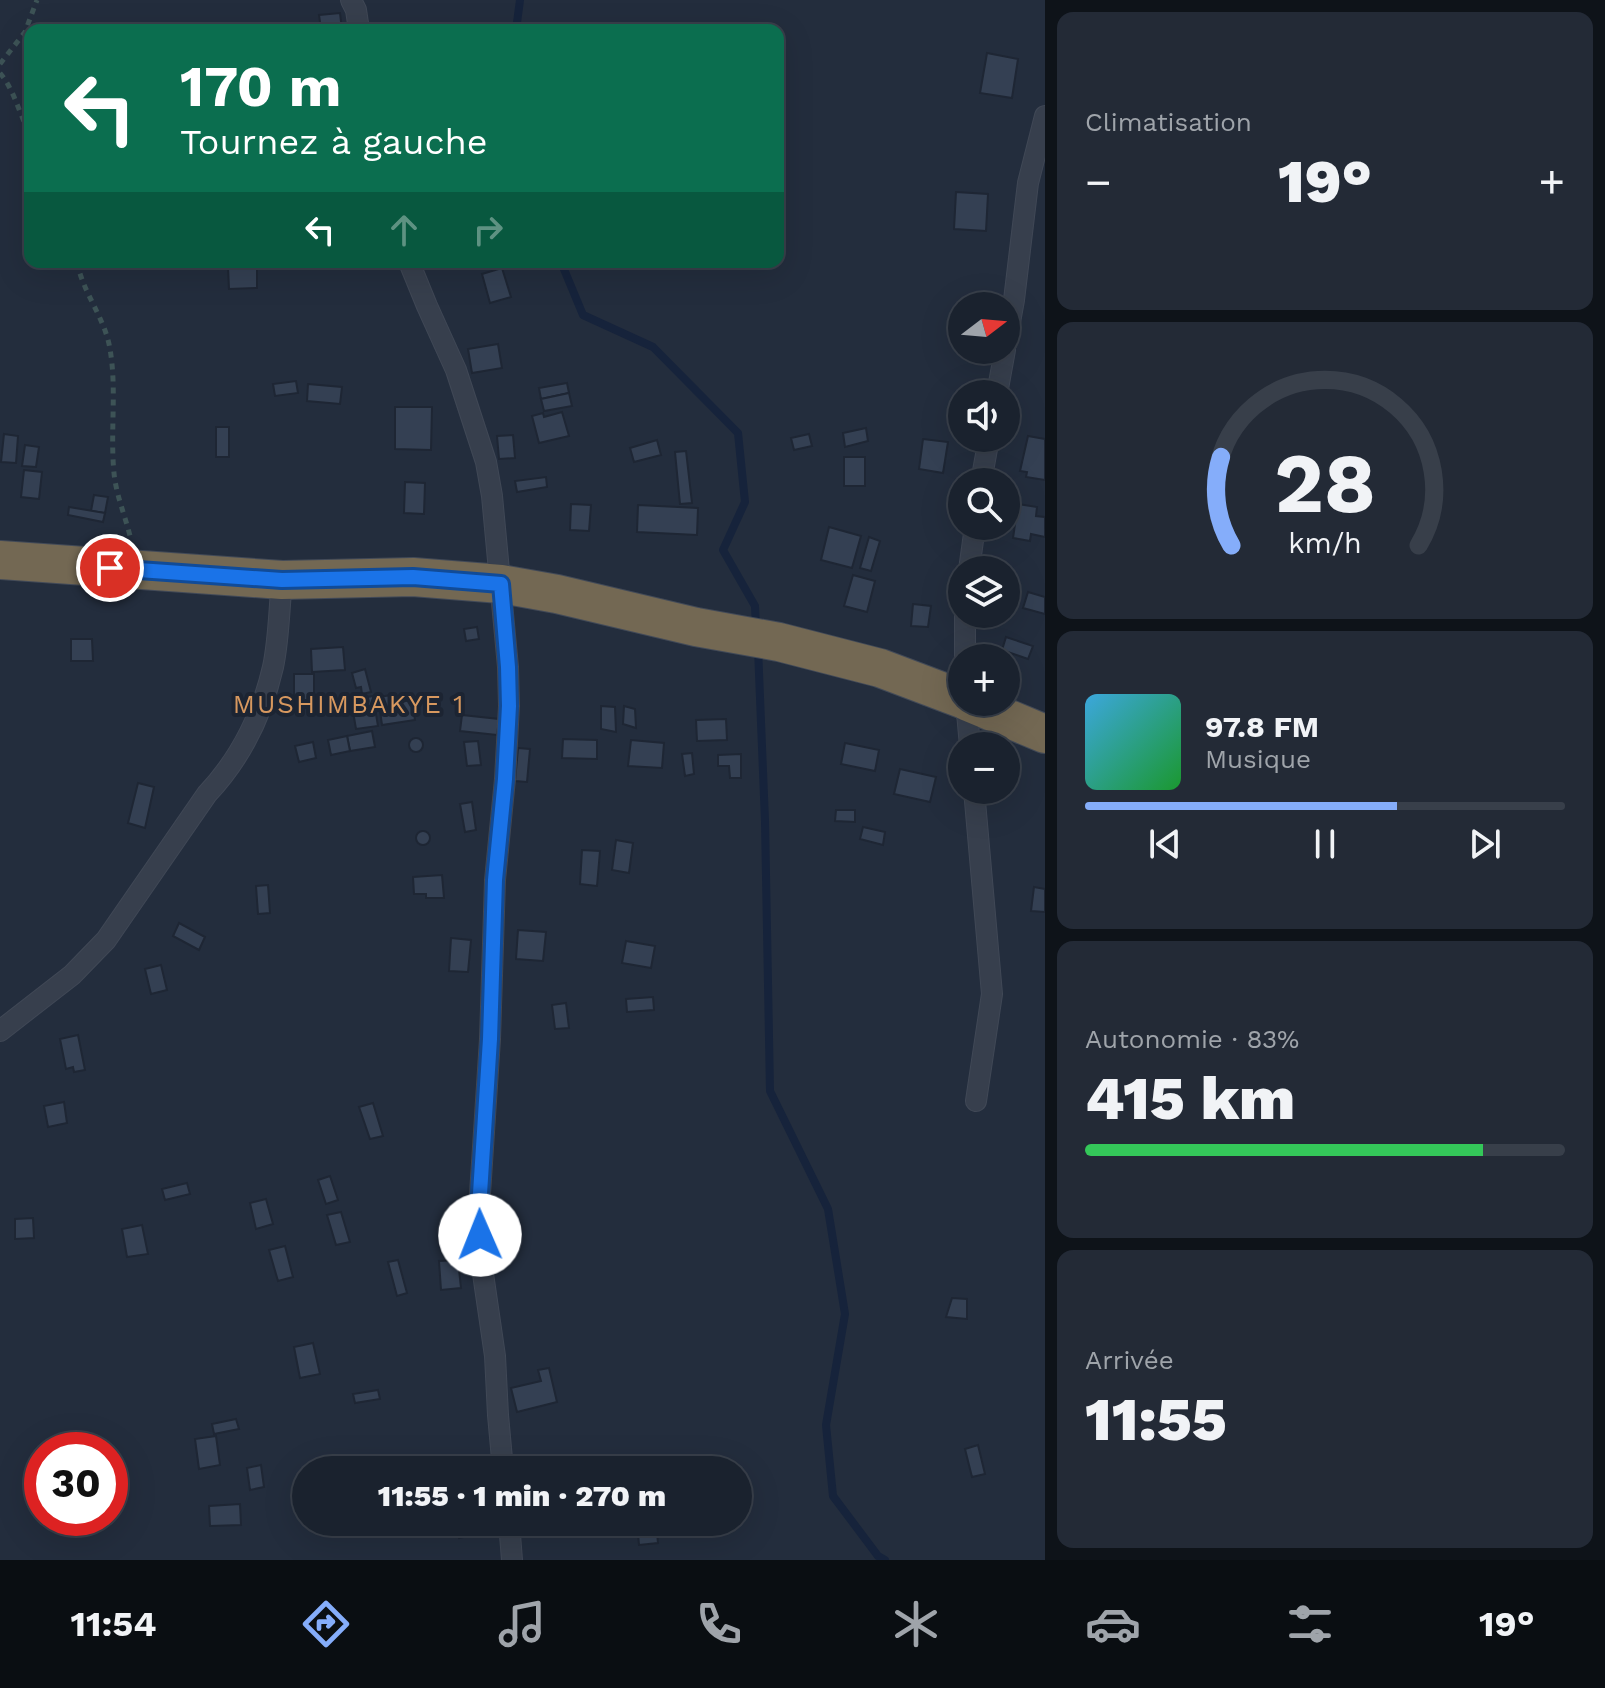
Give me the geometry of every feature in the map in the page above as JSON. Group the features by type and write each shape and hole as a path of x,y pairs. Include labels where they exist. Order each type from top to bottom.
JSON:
{"highway":[{"path":"0,560 282,580 413,577 501,584 779,642 880,668 948,694"},
{"path":"1002,716 1045,734"}],"street":[{"path":"351,0 358,24"},
{"path":"1015,292 1028,183 1045,116"},
{"path":"411,268 456,370 486,462 508,667 509,706 495,880 490,1039 479,1209 481,1260 495,1356 502,1456"},
{"path":"0,1031 72,975 106,940 246,743 273,667 282,580"},
{"path":"975,804 992,994 976,1101"},
{"path":"510,1536 512,1560"}],"path":[{"path":"28,24 37,0"},
{"path":"0,64 24,33"},
{"path":"0,73 15,95 24,121"},
{"path":"78,268 80,279 109,343 113,367 114,476 139,570"}],"building":[{"path":"340,13 341,24 320,24 319,15"},
{"path":"987,53 1018,59 1012,98 980,93"},
{"path":"956,192 988,194 986,231 954,229"},
{"path":"228,268 257,268 257,288 229,289"},
{"path":"502,268 511,297 490,303 482,274"},
{"path":"498,344 502,368 472,373 468,349"},
{"path":"296,381 298,393 275,396 273,384"},
{"path":"567,383 569,393 541,399 539,388"},
{"path":"308,384 342,387 340,404 307,401"},
{"path":"569,393 572,406 544,411 541,399"},
{"path":"395,407 432,407 431,450 395,449"},
{"path":"562,412 569,436 539,443 532,416 543,413 544,417"},
{"path":"216,427 229,427 229,457 216,457"},
{"path":"866,428 868,441 845,447 843,433"},
{"path":"4,434 18,436 16,463 1,462"},
{"path":"809,434 812,446 794,450 791,438"},
{"path":"513,435 515,458 499,459 497,436"},
{"path":"1028,436 1045,439 1045,480 1026,477 1027,472 1020,471"},
{"path":"923,439 948,442 943,473 919,469"},
{"path":"657,440 661,455 634,462 630,448"},
{"path":"25,445 39,447 36,467 22,466"},
{"path":"686,451 692,503 680,504 675,452"},
{"path":"844,457 865,457 865,486 844,486"},
{"path":"24,470 42,472 39,499 21,497"},
{"path":"546,477 547,487 517,492 515,481"},
{"path":"405,482 425,483 424,514 404,513"},
{"path":"94,495 108,497 105,513 91,511"},
{"path":"571,504 591,505 589,531 570,530"},
{"path":"1020,504 1037,507 1036,516 1045,517 1045,537 1031,534 1030,541 1020,539"},
{"path":"638,505 698,508 697,535 637,532"},
{"path":"69,507 105,513 103,522 68,515"},
{"path":"829,527 861,536 852,568 821,560"},
{"path":"869,537 880,541 871,571 860,568"},
{"path":"853,575 875,581 867,612 844,606"},
{"path":"1028,592 1045,597 1045,614 1023,608"},
{"path":"913,604 931,606 928,627 911,626"},
{"path":"477,627 479,639 466,641 464,629"},
{"path":"1006,637 1033,646 1028,659 1020,656 1020,644 1004,644"},
{"path":"71,639 92,639 93,661 71,661"},
{"path":"343,647 345,670 312,672 311,649"},
{"path":"365,669 371,692 362,694 361,687 356,688 352,673"},
{"path":"294,674 314,674 314,707 294,707"},
{"path":"392,695 393,703 412,700 415,720 382,725 378,697"},
{"path":"373,696 378,726 356,729 351,700"},
{"path":"601,706 615,707 616,732 601,729"},
{"path":"624,706 635,709 636,728 623,724"},
{"path":"462,715 499,719 497,735 460,731"},
{"path":"726,719 727,740 697,741 696,720"},
{"path":"372,731 375,747 350,751 347,736"},
{"path":"347,736 350,751 331,755 328,740"},
{"path":"416,738 423,745 416,752 409,745"},
{"path":"563,739 597,740 597,759 562,758"},
{"path":"631,740 664,743 662,768 628,766"},
{"path":"478,741 481,765 467,766 464,742"},
{"path":"313,742 316,758 299,762 295,746"},
{"path":"845,743 879,750 875,771 841,764"},
{"path":"518,748 530,749 527,782 515,781"},
{"path":"692,753 694,774 685,776 682,754"},
{"path":"741,754 741,778 730,778 729,766 718,766 718,755"},
{"path":"900,769 936,777 930,802 894,794"},
{"path":"138,783 154,787 145,828 128,823"},
{"path":"472,802 476,830 465,832 460,804"},
{"path":"836,810 855,810 855,822 835,821"},
{"path":"863,827 885,832 883,845 860,839"},
{"path":"423,831 430,838 423,845 416,838"},
{"path":"616,840 633,843 629,873 612,870"},
{"path":"582,850 600,851 597,886 580,884"},
{"path":"442,875 444,898 414,894 413,877"},
{"path":"268,885 270,913 258,914 256,886"},
{"path":"1034,887 1045,889 1045,912 1031,911"},
{"path":"179,923 205,937 199,950 173,936"},
{"path":"518,930 546,932 543,961 516,959"},
{"path":"451,938 471,940 468,972 449,971"},
{"path":"626,941 655,946 651,968 622,963"},
{"path":"161,965 167,990 151,994 145,969"},
{"path":"653,997 654,1010 627,1012 626,999"},
{"path":"566,1003 569,1028 555,1029 552,1005"},
{"path":"78,1035 85,1070 74,1072 73,1067 66,1069 60,1039"},
{"path":"64,1102 67,1123 48,1127 44,1106"},
{"path":"373,1103 383,1136 370,1139 359,1107"},
{"path":"330,1176 338,1200 326,1204 318,1180"},
{"path":"187,1183 190,1194 165,1200 162,1189"},
{"path":"266,1199 273,1224 256,1229 250,1203"},
{"path":"341,1212 350,1242 336,1245 327,1215"},
{"path":"33,1218 34,1238 15,1239 15,1219"},
{"path":"142,1225 148,1254 127,1257 122,1229"},
{"path":"285,1246 293,1277 278,1281 269,1250"},
{"path":"398,1260 407,1293 397,1296 388,1262"},
{"path":"458,1260 461,1288 441,1290 439,1261"},
{"path":"952,1298 967,1299 967,1319 946,1317"},
{"path":"313,1343 320,1374 300,1378 294,1347"},
{"path":"549,1368 557,1402 517,1412 511,1388 541,1381 538,1370"},
{"path":"378,1390 380,1399 355,1403 353,1394"},
{"path":"236,1419 239,1429 214,1434 212,1424"},
{"path":"216,1436 220,1465 199,1469 195,1439"},
{"path":"978,1445 985,1474 972,1477 965,1449"},
{"path":"261,1465 264,1487 250,1490 247,1468"},
{"path":"240,1504 241,1525 210,1526 209,1506"},
{"path":"638,1536 657,1536 658,1543 639,1545"}],"waterway":[{"path":"517,24 520,0"},
{"path":"563,268 583,315 653,347 738,433 745,502 723,550 755,606 756,627"},
{"path":"758,648 770,1091 828,1209 845,1314 826,1425 833,1496 878,1556 885,1560"}],"district":[{"name":"MUSHIMBAKYE 1","path":"349,704"}],"route":[{"path":"110,568 282,580 413,577 501,584 509,706 495,880 480,1235"}]}
